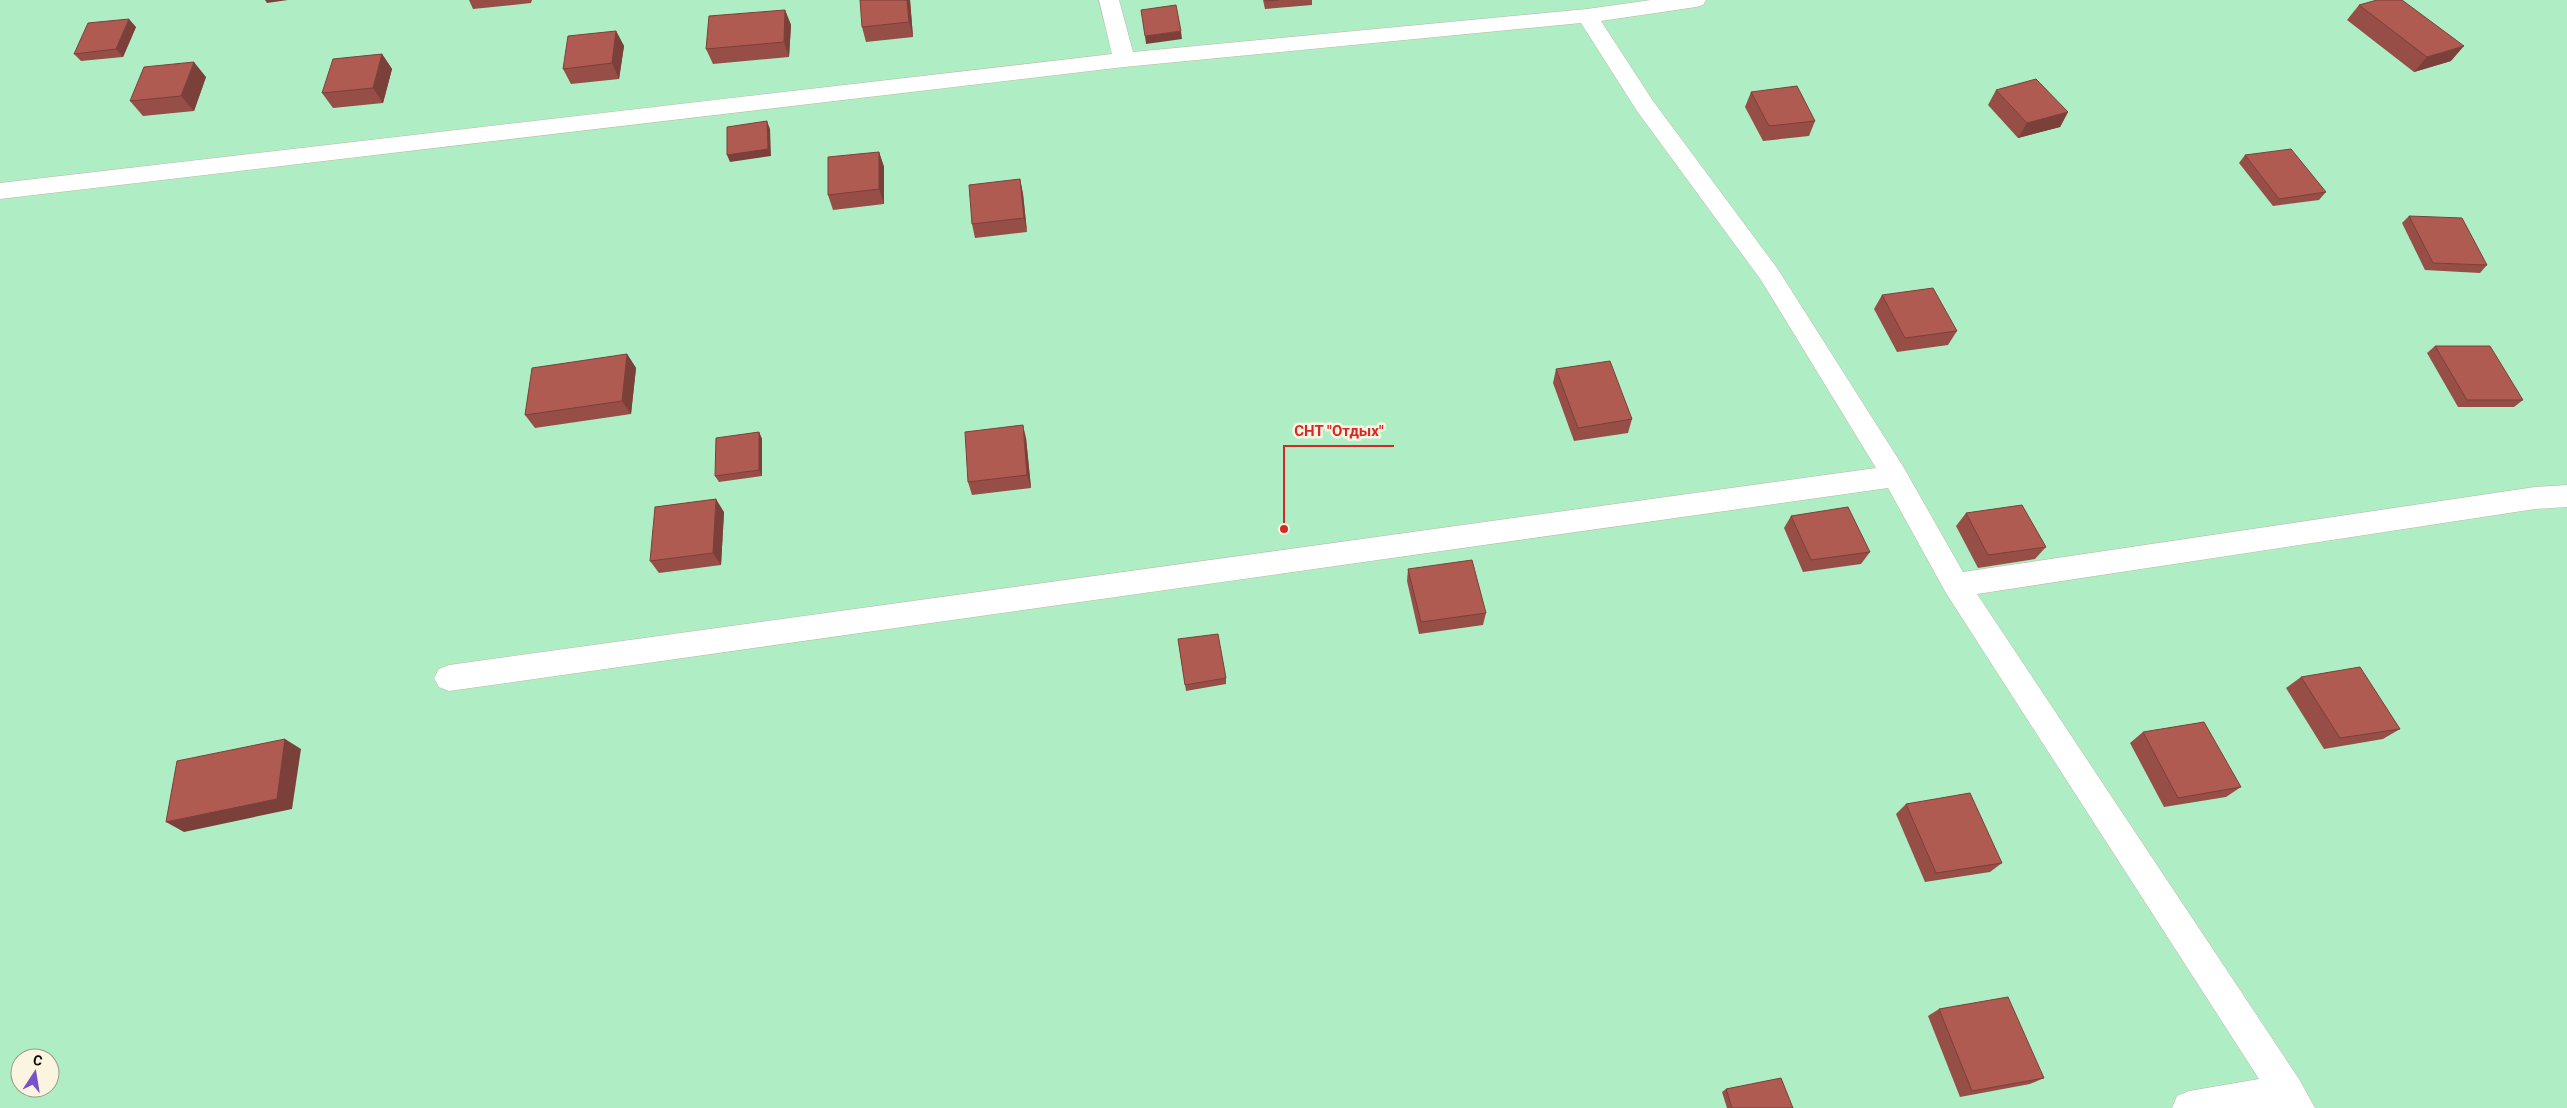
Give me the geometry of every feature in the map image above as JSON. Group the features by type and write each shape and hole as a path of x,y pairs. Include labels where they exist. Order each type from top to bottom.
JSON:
{"lane":[{"path":"1109,0 1124,60"},
{"path":"0,190 1124,60 1587,16 1696,0"},
{"path":"1587,16 1645,106 1769,274 1895,476 1956,585 2292,1100 2189,1108"},
{"path":"448,678 1895,476"},
{"path":"1956,585 2535,498 2567,496"}],"green space":[{"path":"0,0 2567,0 2567,1108 0,1108"}],"building":[{"path":"860,0 907,0 909,22 862,27"},
{"path":"2377,0 2402,0 2464,46 2427,57 2359,5"},
{"path":"1176,5 1181,31 1145,36 1141,10"},
{"path":"785,10 784,42 706,49 709,16"},
{"path":"129,19 116,49 74,54 88,23"},
{"path":"616,31 612,63 563,69 568,36"},
{"path":"382,54 373,88 322,93 333,59"},
{"path":"194,62 181,96 130,101 144,67"},
{"path":"2036,79 2068,112 2027,123 1996,90"},
{"path":"1797,86 1815,121 1769,126 1751,92"},
{"path":"767,121 768,149 727,155 727,127"},
{"path":"2291,149 2326,192 2279,199 2245,155"},
{"path":"879,152 879,189 828,195 828,157"},
{"path":"1020,179 1024,218 972,224 969,185"},
{"path":"2409,216 2462,218 2487,265 2433,263"},
{"path":"1933,288 1957,331 1905,338 1882,295"},
{"path":"2435,346 2490,346 2523,400 2467,400"},
{"path":"627,354 622,401 525,415 532,368"},
{"path":"1610,361 1632,419 1578,428 1556,369"},
{"path":"1023,425 1027,475 968,482 965,432"},
{"path":"759,432 759,470 715,476 716,438"},
{"path":"716,499 713,553 650,561 655,507"},
{"path":"2022,505 2046,547 1988,555 1966,513"},
{"path":"1848,507 1870,552 1811,560 1791,516"},
{"path":"1472,560 1486,613 1421,622 1408,569"},
{"path":"1218,634 1226,678 1185,685 1178,639"},
{"path":"2360,667 2400,729 2340,738 2301,677"},
{"path":"2204,722 2241,787 2178,798 2143,732"},
{"path":"285,739 277,799 166,822 177,761"},
{"path":"1970,793 2002,863 1936,873 1906,804"},
{"path":"2008,997 2044,1078 1972,1091 1939,1009"},
{"path":"1781,1078 1793,1108 1732,1108 1726,1089"}],"place":[{"name":"СНТ \"Отдых\"","path":"1284,529"}]}
